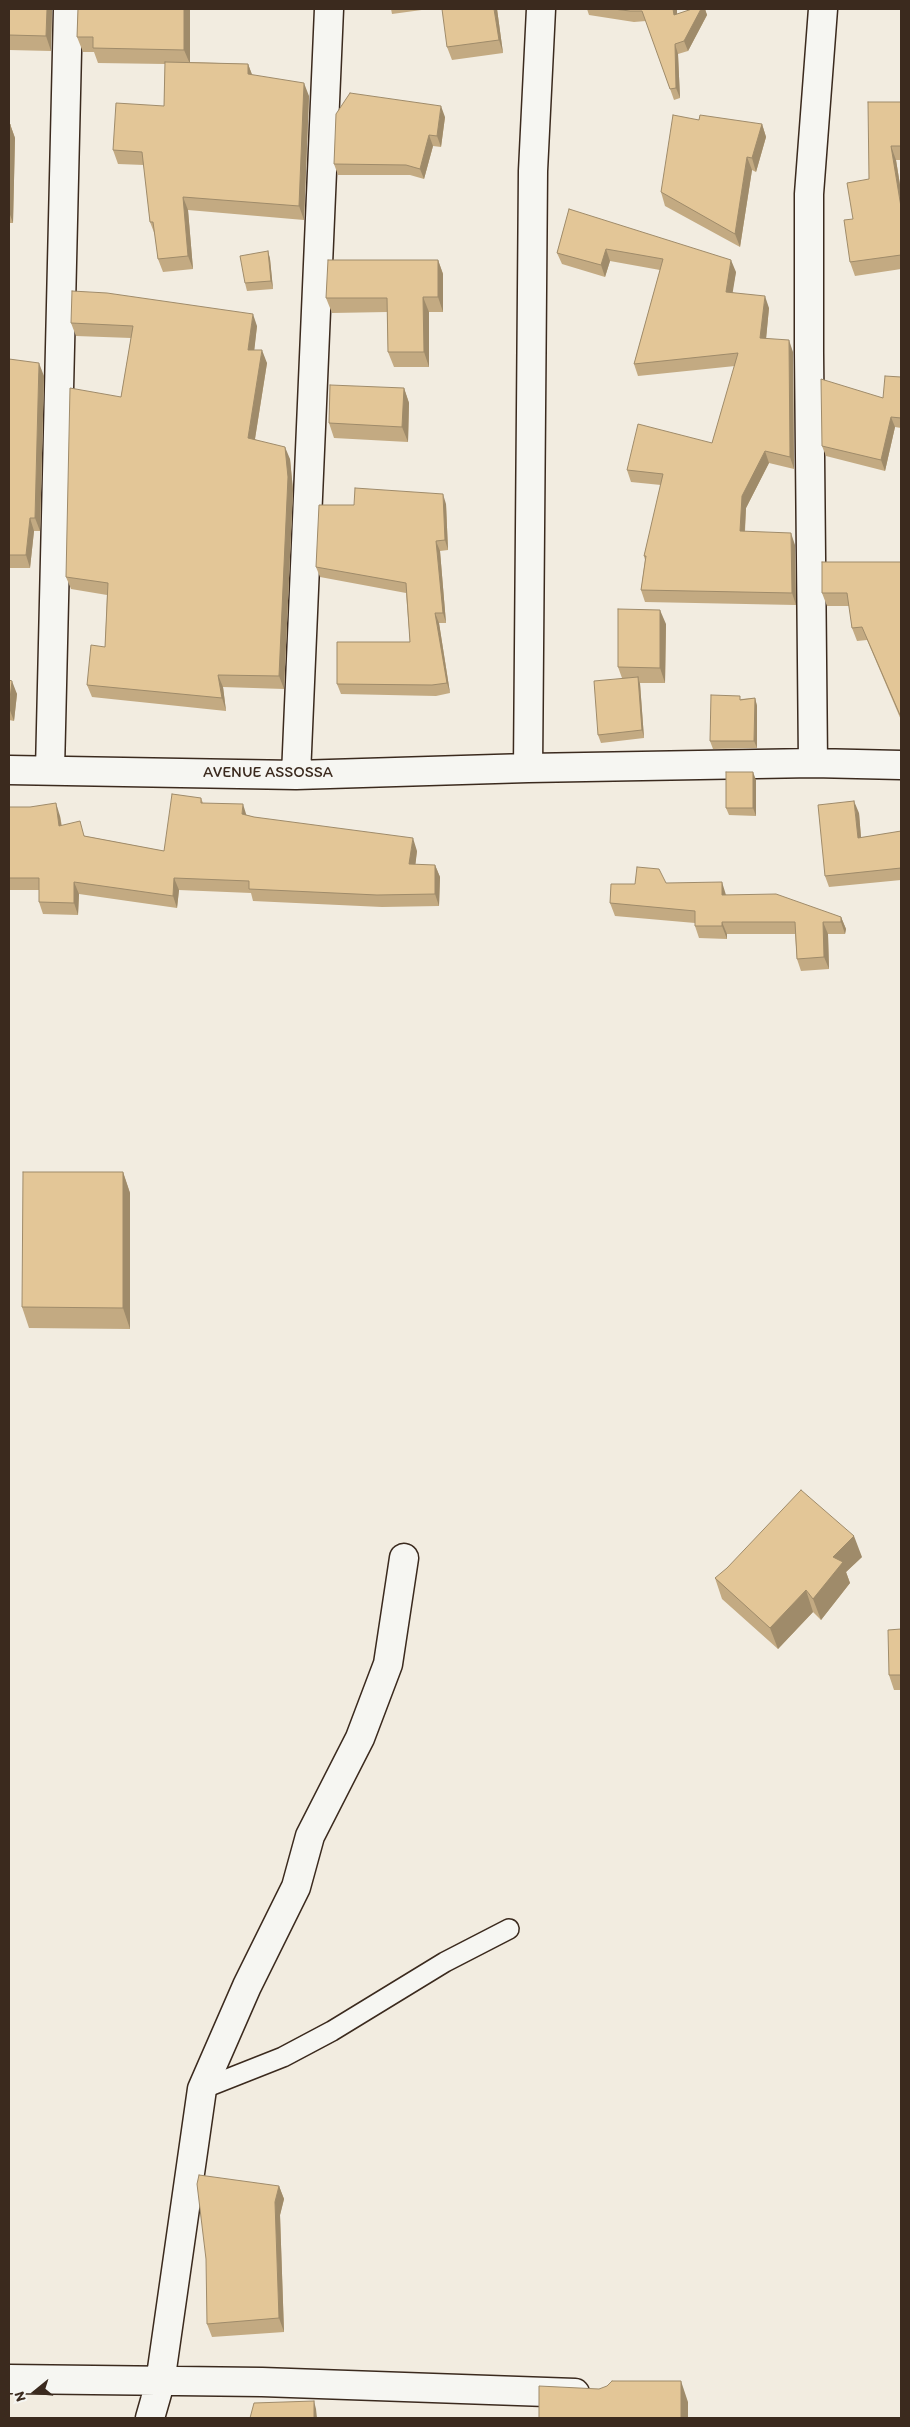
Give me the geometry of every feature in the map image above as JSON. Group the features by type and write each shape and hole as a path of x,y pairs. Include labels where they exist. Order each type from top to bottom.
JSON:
{"street":[{"path":"50,770 68,9"},
{"path":"296,775 329,9"},
{"path":"528,768 533,171 541,9"},
{"path":"813,762 809,194 823,9"},
{"name":"AVENUE ASSOSSA","path":"9,770 296,775 813,762 901,765"},
{"path":"150,2418 160,2382 202,2089 246,1986 296,1887 310,1836 360,1738 388,1664 404,1558"},
{"path":"9,2380 262,2382 597,2394"}],"lane":[{"path":"202,2089 283,2057 332,2031 445,1962 509,1929"}],"building":[{"path":"9,9 47,9 46,36 9,35"},
{"path":"78,9 184,9 184,50 93,48 93,37 77,37"},
{"path":"442,9 494,9 499,40 447,47"},
{"path":"613,9 673,9 674,15 692,9 701,9 684,41 675,44 676,88 670,89 642,11"},
{"path":"165,62 248,64 248,74 304,83 299,206 183,197 188,256 158,259 153,222 150,222 142,152 113,150 116,103 164,106"},
{"path":"350,93 441,106 437,136 429,135 420,169 406,165 334,164 336,114"},
{"path":"868,102 901,102 901,146 891,146 901,207 901,255 850,262 844,220 853,219 847,183 869,179"},
{"path":"673,115 699,120 700,115 762,124 752,158 747,157 735,234 661,192"},
{"path":"9,124 10,124 9,177"},
{"path":"569,209 731,260 726,292 765,296 760,338 789,340 790,457 765,451 742,496 740,531 791,533 792,593 641,590 646,556 644,556 663,474 627,470 638,424 712,443 738,353 634,364 663,259 606,249 601,265 557,253"},
{"path":"268,251 271,281 245,283 240,256"},
{"path":"328,260 438,260 438,297 423,297 424,352 388,352 387,298 326,298"},
{"path":"72,291 107,293 253,314 248,350 262,350 248,438 285,447 288,477 279,676 218,675 222,698 87,685 91,645 105,647 108,583 66,577 70,388 121,397 133,326 71,323"},
{"path":"9,359 39,363 35,518 30,518 26,555 9,555"},
{"path":"885,376 901,377 901,418 891,417 881,460 822,446 821,379 883,398"},
{"path":"330,385 404,388 402,427 329,423"},
{"path":"355,488 443,494 445,540 436,541 443,613 435,613 447,683 432,685 337,684 337,642 410,642 406,583 316,567 319,505 354,505"},
{"path":"822,562 901,562 900,715 862,627 852,628 847,593 822,593"},
{"path":"618,609 660,610 660,668 618,667"},
{"path":"638,677 642,730 598,735 594,681"},
{"path":"9,680 12,681 9,708"},
{"path":"711,695 740,696 740,700 755,698 754,741 710,741"},
{"path":"726,772 753,772 753,808 726,808"},
{"path":"172,794 201,798 201,803 243,804 242,814 254,817 413,838 409,864 435,865 435,894 377,895 249,889 249,881 174,878 173,896 74,882 74,903 39,902 39,878 9,878 9,807 30,807 56,803 59,826 80,821 84,836 164,851"},
{"path":"854,801 858,838 901,831 901,868 825,876 818,805"},
{"path":"637,867 659,869 666,883 722,882 722,895 776,894 841,917 841,922 823,922 824,957 797,959 795,922 722,922 722,926 695,926 695,911 610,903 611,884 635,884"},
{"path":"23,1172 123,1172 123,1308 22,1307"},
{"path":"801,1490 854,1536 833,1557 843,1562 813,1599 806,1590 770,1628 715,1578 727,1568"},
{"path":"901,1629 901,1675 889,1675 888,1630"},
{"path":"199,2175 279,2186 275,2202 279,2318 207,2324 206,2259 197,2184"},
{"path":"612,2381 681,2381 681,2418 539,2418 539,2386 599,2389 607,2386"},
{"path":"314,2401 314,2418 250,2418 254,2403"}]}
